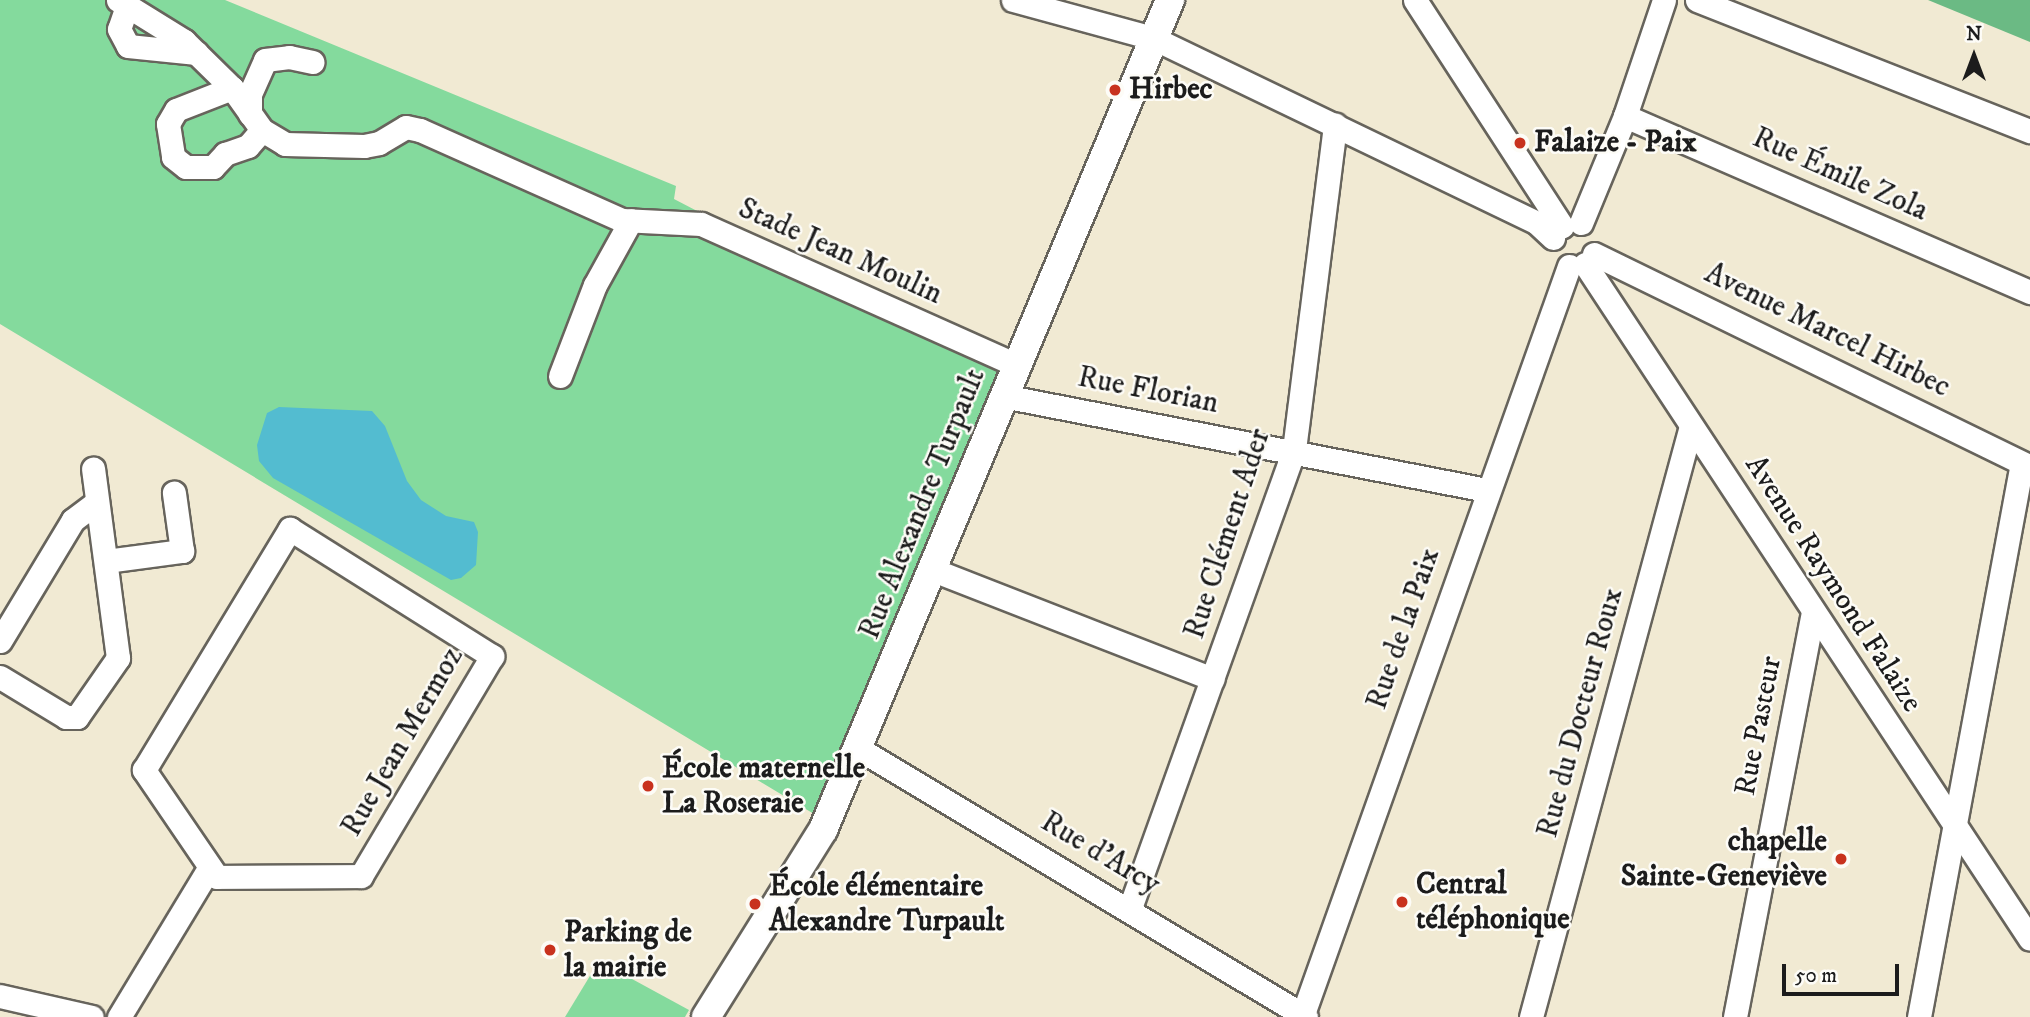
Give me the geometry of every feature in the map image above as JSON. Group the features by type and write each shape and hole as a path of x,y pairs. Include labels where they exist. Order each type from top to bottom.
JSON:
{"main road":[{"name":"Rue Alexandre Turpault","path":"706,1017 824,830 1170,0"}],"street":[{"path":"1013,0 1153,38 1537,223 1565,229 1595,236 1583,261 1554,252 1565,229 1625,116 1664,0"},
{"path":"1415,0 1565,229"},
{"path":"1697,0 2030,131"},
{"path":"197,53 128,46 119,29 122,3 156,21 197,53 232,88 256,122"},
{"path":"232,88 176,110 168,124 173,157 186,167 213,167 225,154 247,146 256,122 250,94 265,60 289,57 312,62"},
{"name":"Rue Émile Zola","path":"1625,116 2030,292"},
{"name":"Stade Jean Moulin","path":"256,122 285,144 365,146 379,143 406,127 420,130 632,220 701,223 1016,365"},
{"name":"Rue Clément Ader","path":"1130,908 1294,450 1335,125"},
{"path":"559,376 595,285 632,220"},
{"name":"Avenue Raymond Falaize","path":"1583,261 2030,939"},
{"name":"Avenue Marcel Hirbec","path":"1583,261 2026,465"},
{"name":"Rue de la Paix","path":"1305,1015 1486,490 1583,261"},
{"name":"Rue Florian","path":"1003,396 1294,450 1486,490"},
{"name":"Rue du Docteur Roux","path":"1531,1017 1691,426"},
{"path":"1919,1017 1954,822 2026,465"},
{"path":"0,677 66,717 77,717 87,709 117,658 119,648 93,469"},
{"path":"106,561 182,551 174,493"},
{"path":"0,641 73,520 97,502"},
{"name":"Rue Jean Mermoz","path":"290,529 492,656 361,876 217,877 208,870 144,770 290,529"},
{"path":"933,570 1213,679"},
{"name":"Rue Pasteur","path":"1735,1017 1813,611"},
{"name":"Rue d'Arcy","path":"859,749 1130,908 1305,1015"},
{"path":"119,1017 208,870"},
{"path":"0,996 92,1017"}],"green space":[{"path":"0,0 225,0 676,186 674,199 1000,368 814,814 0,324"},
{"path":"1928,0 2030,0 2030,42"},
{"path":"599,961 689,1010 685,1017 565,1017"}],"water":[{"path":"279,407 372,411 385,426 407,481 421,500 446,516 474,522 478,532 476,565 461,578 451,580 273,478 259,461 257,445 267,413"}],"place":[{"name":"Hirbec","path":"1115,90"},
{"name":"Falaize - Paix","path":"1520,143"},
{"name":"École maternelle La Roseraie","path":"648,786"},
{"name":"chapelle Sainte-Geneviève","path":"1841,859"},
{"name":"Central téléphonique","path":"1402,902"},
{"name":"École élémentaire Alexandre Turpault","path":"755,904"},
{"name":"Parking de la mairie","path":"550,950"}]}
